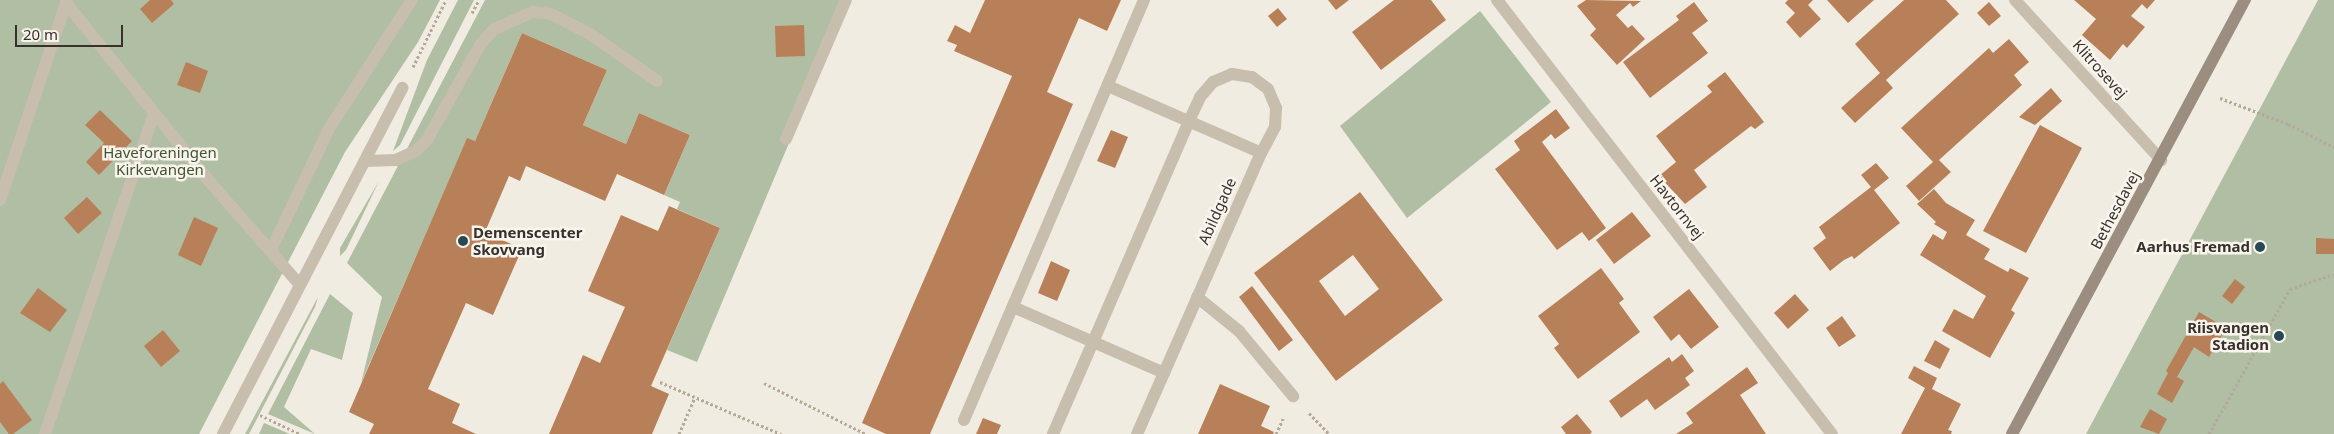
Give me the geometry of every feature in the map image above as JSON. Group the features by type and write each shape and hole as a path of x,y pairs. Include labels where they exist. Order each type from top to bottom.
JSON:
{"street":[{"path":"271,250 330,127 412,0"},
{"path":"786,139 846,0"},
{"path":"964,420 1144,0"},
{"name":"Havtornvej","path":"1497,0 1832,434"},
{"name":"Klitrosevej","path":"2015,0 2161,160"},
{"name":"Bethesdavej","path":"2012,434 2161,160 2245,0"},
{"path":"67,2 209,181 271,250 300,286"},
{"path":"0,200 67,2"},
{"path":"364,161 396,160 417,150 427,140 480,45 494,29 533,12 551,14 590,34 657,80"},
{"path":"1053,434 1189,121 1200,97 1213,82 1232,74 1252,77 1268,89 1276,108 1275,128 1261,152 1189,121 1108,86"},
{"path":"224,434 402,88"},
{"path":"45,434 154,113"},
{"name":"Abildgade","path":"1137,434 1261,152"},
{"path":"1197,297 1239,331 1293,396"},
{"path":"1013,307 1164,373"}],"path":[{"path":"402,88 446,0"},
{"path":"2198,89 2288,124 2334,148"},
{"path":"2209,434 2290,289 2334,274"},
{"path":"660,382 781,434"},
{"path":"764,383 866,434"},
{"path":"679,434 695,397"},
{"path":"274,423 300,434"}],"green space":[{"name":"Haveforeningen Kirkevangen","path":"0,0 440,0 418,42 345,152 199,434 0,434"},
{"path":"458,0 474,0 400,145 393,151 427,60"},
{"path":"485,0 849,0 697,362 667,350 720,228 677,209 680,202 664,195 690,135 639,113 626,144 583,125 607,70 522,33 475,141 467,139 361,383 382,297 347,263"},
{"name":"Aarhus Fremad","path":"2318,0 2334,0 2334,434 2086,434"},
{"path":"1480,11 1551,102 1407,218 1340,126"},
{"path":"379,181 346,250 340,256 340,248"},
{"path":"330,294 353,313 342,360 311,349 284,407 315,434 268,414"},
{"path":"318,297 315,307 249,434 245,434"},
{"path":"264,423 290,434 259,434"}],"building":[{"path":"150,0 171,0 174,4 152,23 140,9"},
{"path":"985,0 1121,0 1107,31 1079,18 1047,92 1073,104 930,434 886,434 862,423 1012,76 954,51 957,45 947,41 955,25 970,33"},
{"path":"1328,0 1349,0 1336,10"},
{"path":"1394,0 1431,0 1446,20 1381,70 1352,32"},
{"path":"1586,0 1641,1 1633,7 1630,3 1616,15 1628,28 1632,25 1645,39 1617,65 1590,35 1596,29 1577,6"},
{"path":"1788,0 1813,0 1808,5 1821,19 1800,38 1786,22 1795,13 1785,3"},
{"path":"1827,0 1874,0 1848,23"},
{"path":"1904,0 1946,0 1959,14 1886,80 1893,88 1855,123 1841,108 1880,73 1855,44"},
{"path":"2074,0 2155,0 2147,9 2142,4 2131,16 2145,27 2127,48 2123,44 2110,60 2082,35 2096,19"},
{"path":"1694,2 1708,21 1692,33 1708,53 1650,98 1623,62 1679,20 1676,16"},
{"path":"1989,2 2001,16 1989,26 1977,13"},
{"path":"1278,8 1287,19 1277,27 1268,16"},
{"path":"804,25 805,56 776,57 775,26"},
{"name":"Demenscenter Skovvang","path":"522,33 607,70 583,125 626,144 639,113 690,135 664,195 617,174 605,201 526,166 520,181 509,176 485,232 522,249 493,315 466,303 428,389 460,404 452,423 476,434 369,434 374,424 349,412 467,138 475,141"},
{"path":"2009,39 2029,62 2014,75 2022,85 1939,160 1951,172 1919,201 1906,186 1933,162 1901,128 1989,48 1993,53"},
{"path":"186,62 208,71 200,93 177,85"},
{"path":"1725,72 1764,122 1755,129 1751,126 1694,170 1707,187 1685,204 1659,176 1676,162 1656,136 1712,92 1707,86"},
{"path":"2051,88 2062,101 2035,125 2019,117"},
{"path":"1556,109 1570,128 1555,139 1551,134 1542,142 1606,228 1589,241 1582,232 1557,250 1495,169 1520,150 1514,141"},
{"path":"100,110 132,141 99,175 86,162 104,143 85,125"},
{"path":"2040,125 2082,148 2026,253 1983,231"},
{"path":"1111,130 1128,137 1115,168 1097,161"},
{"path":"1876,163 1889,178 1874,190 1900,223 1854,259 1852,256 1844,260 1830,271 1813,248 1826,238 1819,227 1871,187 1861,175"},
{"path":"1934,189 1946,203 1975,220 1966,235 1990,249 1984,259 2008,272 2010,268 2029,278 2011,310 2015,313 1990,358 1942,331 1954,309 1973,319 1986,296 1920,255 1933,234 1943,240 1947,232 1934,224 1936,222 1917,204"},
{"path":"1360,192 1443,300 1336,381 1254,273","holes":["1353,255 1379,289 1345,316 1319,281"]},
{"path":"87,197 102,213 78,234 64,218"},
{"name":"Demenscenter Skovvang","path":"669,206 720,228 651,386 669,394 652,434 549,434 583,355 600,363 625,307 588,291 621,215 658,231"},
{"path":"1632,212 1651,236 1614,264 1596,240"},
{"path":"194,217 218,228 201,266 178,255"},
{"path":"2316,238 2334,239 2334,254 2316,254"},
{"path":"1051,261 1070,270 1057,301 1038,293"},
{"path":"1601,268 1624,299 1619,303 1640,332 1578,379 1554,348 1559,344 1538,316"},
{"path":"2235,279 2245,287 2232,304 2222,296"},
{"path":"1252,286 1293,340 1279,351 1239,297"},
{"path":"38,288 67,310 50,332 20,313"},
{"path":"1689,289 1719,327 1691,349 1679,334 1671,341 1653,317"},
{"path":"1795,294 1809,310 1788,329 1774,313"},
{"path":"2199,312 2226,328 2209,357 2194,347 2177,377 2184,381 2172,403 2157,394 2168,373 2166,371"},
{"path":"1842,316 1856,336 1839,347 1826,328"},
{"path":"163,330 180,351 161,367 144,346"},
{"path":"1935,340 1950,349 1940,369 1924,361"},
{"path":"1682,354 1694,371 1685,378 1690,385 1655,410 1647,399 1621,418 1609,401 1669,357 1672,362"},
{"path":"1914,366 1937,378 1932,389 1961,404 1948,430 1952,431 1951,434 1901,434 1925,388 1908,378"},
{"path":"1747,367 1758,383 1740,395 1766,434 1676,434 1693,423 1686,413"},
{"path":"3,381 32,420 13,434 9,434 0,422 0,384"},
{"path":"1220,384 1270,406 1261,426 1274,432 1273,434 1198,434"},
{"path":"2150,409 2167,419 2159,434 2140,427"},
{"path":"1577,414 1592,432 1590,434 1566,434 1561,427"},
{"path":"983,418 1001,425 997,434 976,434"}],"place":[{"name":"Demenscenter Skovvang","path":"463,241"},
{"name":"Aarhus Fremad","path":"2260,247"},
{"name":"Riisvangen Stadion","path":"2279,336"}]}
